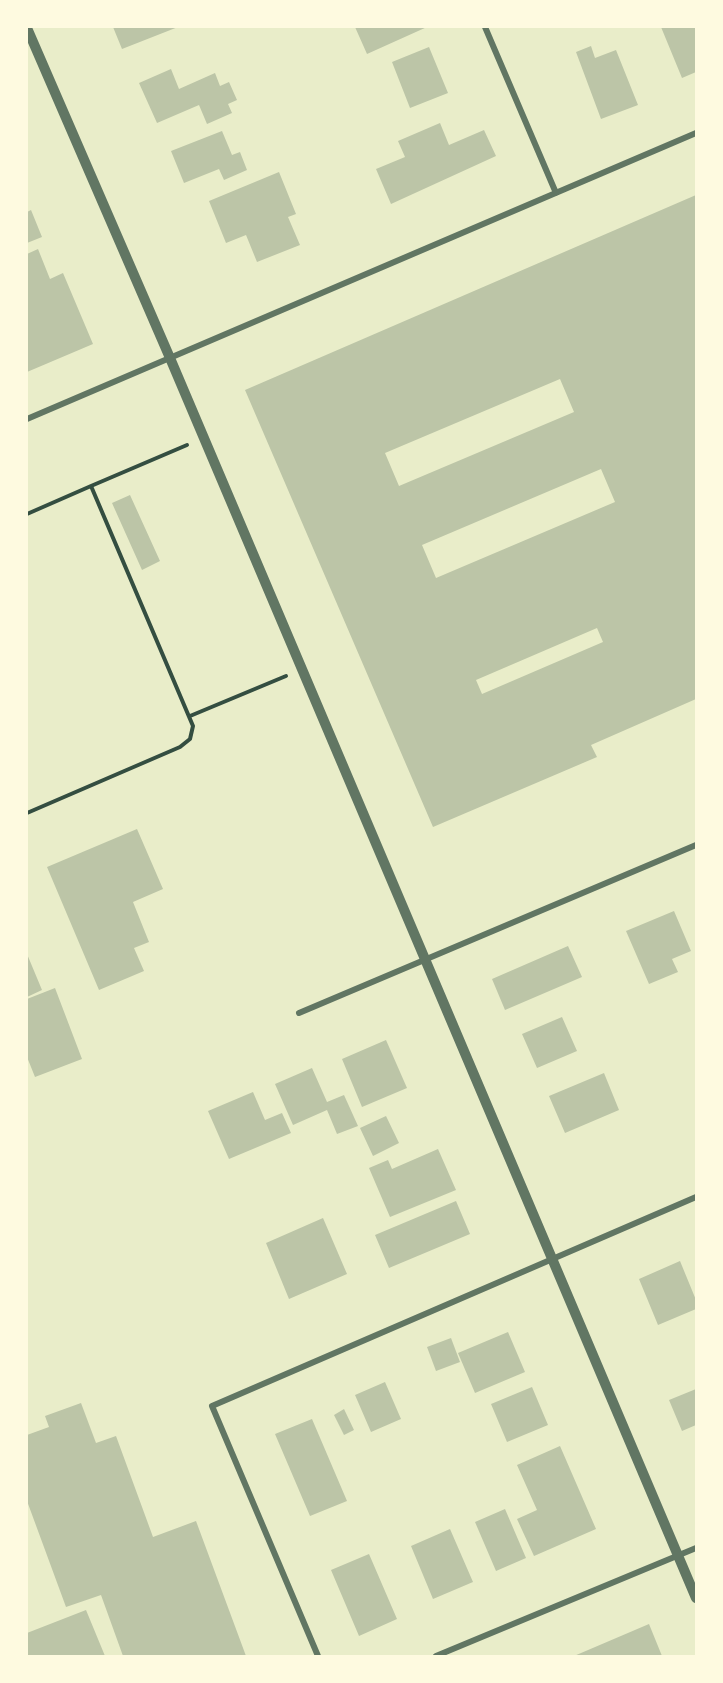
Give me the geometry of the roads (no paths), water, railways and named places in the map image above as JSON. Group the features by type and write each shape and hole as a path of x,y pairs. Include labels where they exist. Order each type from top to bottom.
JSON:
{"street":[{"path":"485,27 555,193"},
{"path":"27,28 170,358 696,1598"},
{"path":"27,419 696,133"},
{"path":"299,1013 696,844"},
{"path":"318,1656 212,1406 696,1197"},
{"path":"436,1656 696,1548"}]}
